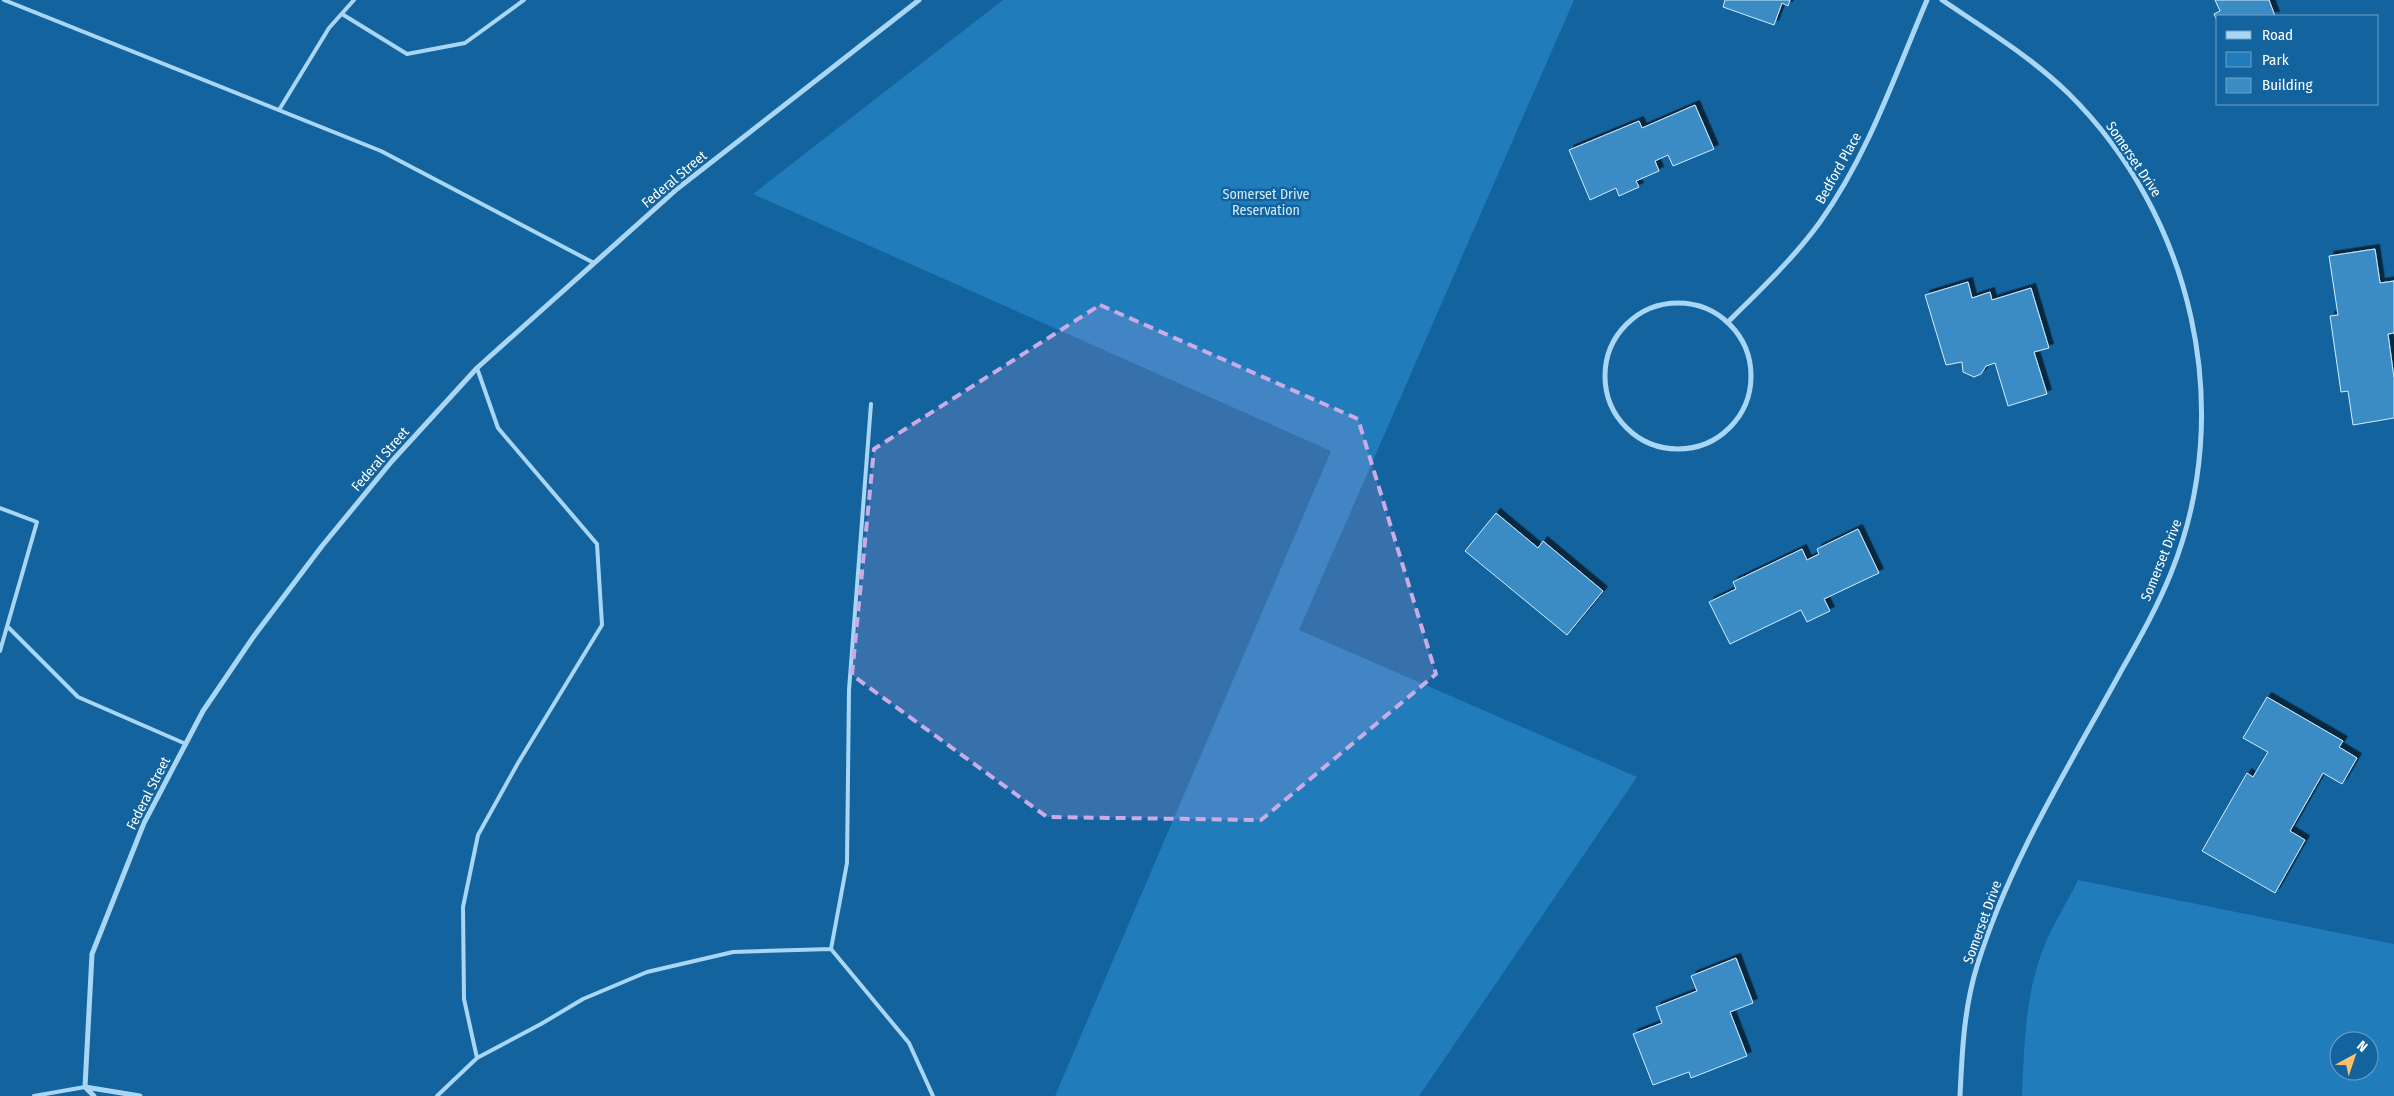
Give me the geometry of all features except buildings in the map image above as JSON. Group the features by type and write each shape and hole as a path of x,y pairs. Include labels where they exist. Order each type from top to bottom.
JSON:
{"street":[{"name":"Federal Street","path":"85,1087 92,954 144,823 203,711 254,636 322,546 392,461 477,368 678,189 919,0"},
{"name":"Bedford Place","path":"1728,322 1804,242 1820,222 1847,178 1869,136 1927,0"},
{"name":"Somerset Drive","path":"1942,0 2020,52 2067,92 2102,130 2132,172 2157,217 2177,265 2187,299 2200,369 2202,422 2199,476 2190,519 2170,576 2144,629 2026,846 1999,902 1976,968 1965,1025 1960,1096"},
{"path":"1671,303 1702,306 1728,322 1739,334 1746,349 1752,381 1749,396 1733,424 1722,435 1692,448 1660,447 1632,432 1612,408 1606,393 1606,362 1610,347 1623,327 1641,312 1655,306 1671,303"},
{"path":"85,1087 94,1096"},
{"path":"85,1087 140,1096"}],"lane":[{"path":"4,0 381,151 594,263"},
{"path":"279,110 329,28 354,0"},
{"path":"342,14 408,54 465,43 524,0"},
{"path":"477,368 498,428 597,544 602,625 518,763 478,835 463,907 464,999 477,1058"},
{"path":"831,949 847,863 849,690 871,404"},
{"path":"0,508 37,522 0,651"},
{"path":"8,627 78,697 186,744"},
{"path":"437,1096 477,1058 583,999 647,972 733,952 831,949"},
{"path":"831,949 909,1043 934,1096"},
{"path":"34,1096 85,1087"}],"highlighted area":[{"path":"1100,305 1358,419 1436,674 1261,820 1047,817 852,675 874,449"}],"green space":[{"name":"Somerset Drive Reservation","path":"1003,0 1574,0 1299,630 1637,777 1419,1096 1055,1096 1331,451 753,194"},
{"path":"2078,880 2394,944 2394,1096 2022,1096 2026,1023 2032,987 2036,969 2050,933"}]}
